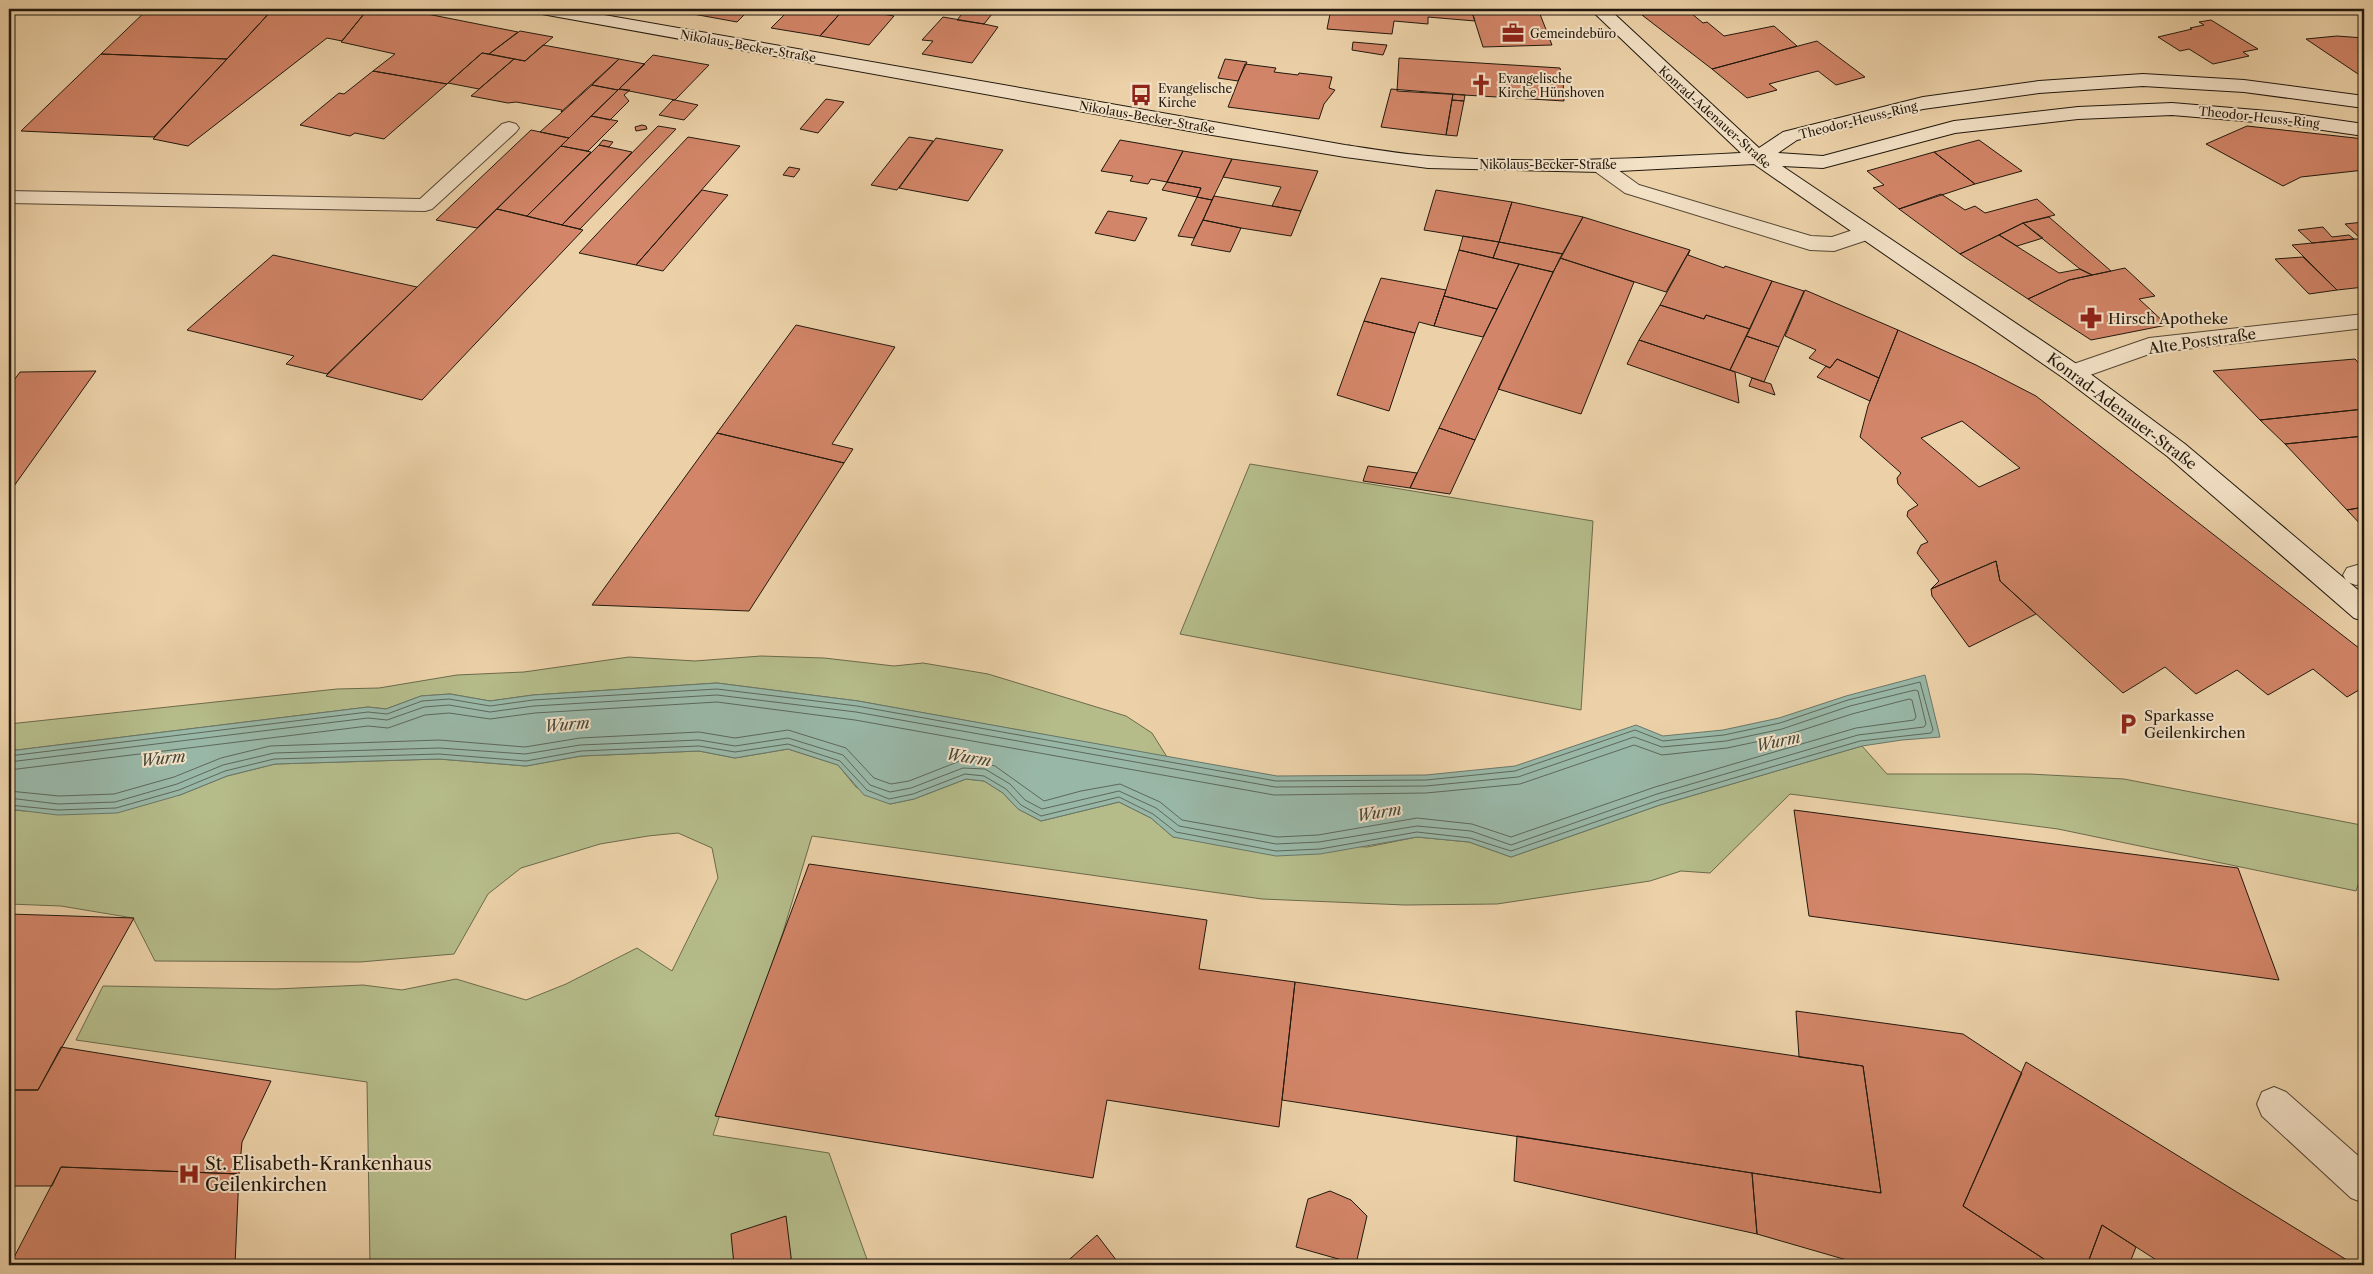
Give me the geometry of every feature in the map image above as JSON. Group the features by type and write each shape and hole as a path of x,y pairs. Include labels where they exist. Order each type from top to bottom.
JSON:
{"main road":[{"name":"Nikolaus-Becker-Straße","path":"542,9 1345,151 1428,162 1490,165 1600,166 1758,158"},
{"name":"Konrad-Adenauer-Straße","path":"1599,9 1758,158 1864,233 2072,373 2176,450 2364,610"},
{"name":"Theodor-Heuss-Ring","path":"1758,158 1790,136 1923,103 2039,87 2152,81 2244,86 2364,102"},
{"name":"Theodor-Heuss-Ring","path":"1758,158 1823,162 1954,127 2069,114 2162,109 2280,118 2364,130"},
{"path":"9,197 425,206 509,128"},
{"path":"1600,166 1632,189 1810,243 1834,244 1864,233"},
{"name":"Alte Poststraße","path":"2072,373 2149,346 2364,320"},
{"path":"2274,1104 2364,1185"}],"green space":[{"path":"1250,464 1593,521 1581,710 1180,634"},
{"path":"761,656 824,658 894,666 923,663 988,674 1126,716 1152,733 1167,757 858,701 717,683 533,695 490,701 450,694 421,696 386,709 368,707 9,751 9,724 337,689 379,688 457,675 524,672 629,657 695,661"},
{"path":"1862,746 1887,774 2029,774 2124,779 2361,825 2364,832 2365,849 2361,875 2356,891 2058,829 1790,794 1710,873 1681,871 1650,881 1497,904 1405,905 1262,899 812,836 783,932 713,1135 829,1153 869,1265 370,1265 367,1082 76,1040 103,986 276,989 363,985 402,990 456,979 526,1000 566,984 637,948 672,971 718,878 712,848 678,833 600,844 521,868 488,894 454,954 360,962 155,961 133,918 61,906 9,904 9,809 24,811 180,795 227,776 275,764 439,759 526,766 581,756 699,751 735,758 788,749 838,765 856,787 890,804 914,799 966,779 984,781 1003,793 1018,809 1041,821 1119,802 1151,818 1173,837 1367,847 1417,837 1469,842 1511,857 1660,805"}],"water":[{"name":"Wurm","path":"1925,675 1940,737 1862,746 1660,805 1511,857 1469,842 1417,837 1320,854 1276,856 1173,837 1151,818 1119,802 1041,821 1018,809 1003,793 984,781 966,779 914,799 890,804 864,795 838,765 788,749 735,758 699,751 581,756 526,766 439,759 275,764 227,776 180,795 117,813 58,815 9,809 9,751 368,707 386,709 421,696 450,694 490,701 533,695 717,683 858,701 1277,776 1426,775 1515,766 1636,725 1663,736 1723,730 1779,718 1846,696"}],"building":[{"path":"148,9 273,9 227,59 101,54"},
{"path":"273,9 368,9 342,41 327,38 188,146 153,139"},
{"path":"368,9 402,9 518,32 489,54 482,53 447,84 373,71 395,54 341,42"},
{"path":"699,9 750,9 737,22 693,14"},
{"path":"790,9 844,9 820,36 771,28"},
{"path":"844,9 894,16 869,45 820,36"},
{"path":"854,9 892,9 888,14"},
{"path":"966,9 996,9 984,24 957,20"},
{"path":"1331,9 1471,9 1475,21 1428,17 1428,24 1394,21 1392,34 1327,29"},
{"name":"Gemeindebüro","path":"1471,9 1538,9 1552,45 1483,47"},
{"path":"1636,9 1672,9 1642,15"},
{"path":"1672,9 1686,9 1703,23 1707,22 1724,36 1774,26 1797,46 1712,69 1642,15"},
{"path":"943,17 998,27 972,63 922,54 933,41 922,40"},
{"path":"2211,20 2258,49 2243,52 2249,56 2213,64 2189,49 2180,51 2158,37 2192,29 2190,28 2204,25 2199,22"},
{"path":"520,31 553,37 525,61 489,54"},
{"path":"2337,36 2364,38 2364,53 2358,52 2364,68 2364,78 2306,39"},
{"path":"1817,41 1865,77 1836,85 1818,71 1769,84 1777,90 1747,98 1712,69"},
{"path":"1353,42 1387,45 1383,55 1352,50"},
{"path":"543,45 619,59 561,112 562,110 471,96 514,59 525,61"},
{"path":"482,53 514,59 479,89 448,83"},
{"path":"101,54 227,59 154,137 21,131"},
{"path":"653,55 709,65 675,100 619,89"},
{"name":"Evangelische Kirche Hünshoven","path":"1399,58 1560,68 1563,79 1564,101 1397,91"},
{"path":"619,59 645,64 618,90 592,85"},
{"path":"1225,59 1247,62 1238,81 1218,78"},
{"path":"1245,64 1276,68 1274,72 1332,77 1329,88 1335,90 1324,104 1319,119 1228,107"},
{"path":"373,71 447,84 384,139 355,133 350,136 300,125 339,93 344,94"},
{"path":"592,85 618,90 569,138 540,132"},
{"path":"619,89 630,90 624,95 629,101 610,120 591,116"},
{"path":"1391,89 1453,94 1446,135 1381,127"},
{"path":"1453,94 1465,95 1464,101 1452,100"},
{"path":"826,99 844,102 818,133 800,129"},
{"path":"673,100 698,105 684,120 659,115"},
{"path":"1452,100 1464,101 1457,136 1446,135"},
{"path":"591,116 618,121 588,151 561,146"},
{"path":"646,126 647,129 636,131 635,127"},
{"path":"658,126 676,129 580,229 562,225"},
{"path":"2247,126 2364,139 2364,170 2301,177 2283,186 2206,144"},
{"path":"531,130 569,138 477,228 436,220"},
{"path":"688,137 740,146 636,265 579,253"},
{"path":"909,137 933,141 897,190 871,185"},
{"path":"936,138 1003,150 968,201 899,188"},
{"path":"603,140 613,142 609,147 599,145"},
{"path":"1120,140 1183,151 1167,182 1151,179 1148,184 1130,181 1133,176 1101,171"},
{"path":"1979,140 2022,171 1975,184 1934,152"},
{"path":"599,145 632,152 562,225 527,216"},
{"path":"561,146 591,152 527,216 497,209"},
{"path":"1183,151 1232,159 1212,200 1197,197 1201,188 1167,182"},
{"path":"1934,152 1975,184 1899,209 1873,188 1884,185 1867,171"},
{"path":"1232,159 1318,171 1301,211 1272,206 1281,187 1223,177"},
{"path":"789,167 800,169 794,177 783,175"},
{"path":"1167,182 1201,188 1197,197 1162,190"},
{"path":"702,190 728,195 663,271 636,265"},
{"path":"1436,190 1512,202 1499,242 1424,230"},
{"path":"1941,194 1965,210 1975,206 1985,213 2037,199 2055,215 2023,223 1960,254 1899,209"},
{"path":"1214,196 1301,211 1291,236 1241,228 1203,220"},
{"path":"1197,197 1212,200 1203,220 1194,238 1178,236"},
{"path":"1512,202 1583,217 1563,254 1499,242"},
{"path":"497,209 583,230 422,400 326,376"},
{"path":"1108,211 1147,218 1135,241 1095,233"},
{"path":"1583,217 1690,250 1666,292 1560,258"},
{"path":"2049,217 2111,271 2092,275 2080,269 2023,223"},
{"path":"1203,220 1241,228 1230,252 1191,245"},
{"path":"2364,222 2364,238 2361,239 2345,224"},
{"path":"2023,223 2043,238 2017,246 1999,235"},
{"path":"2323,227 2332,237 2349,235 2354,239 2312,243 2298,230"},
{"path":"1999,235 2059,273 2080,269 2092,275 2069,280 2028,299 1960,254"},
{"path":"1463,236 1499,242 1493,258 1459,250"},
{"path":"2361,239 2364,242 2364,287 2337,290 2292,245"},
{"path":"1499,242 1563,254 1553,272 1493,258"},
{"path":"1459,250 1519,264 1497,309 1444,296"},
{"path":"1690,250 1688,255 1724,268 1725,266 1772,281 1750,329 1706,315 1704,319 1660,305"},
{"path":"273,255 417,287 327,374 286,364 294,356 187,330"},
{"path":"2303,257 2337,290 2309,294 2275,259"},
{"path":"1560,258 1634,282 1581,414 1498,389"},
{"path":"1519,264 1553,272 1475,440 1439,428"},
{"path":"2125,268 2155,296 2139,299 2167,325 2091,340 2028,299 2069,280"},
{"path":"1381,278 1446,290 1434,326 1419,322 1415,333 1364,321"},
{"path":"1772,281 1804,291 1779,347 1746,336"},
{"path":"1805,290 1898,330 1879,378 1837,359 1830,368 1809,358 1816,350 1785,336"},
{"path":"1444,296 1497,309 1483,337 1434,326"},
{"path":"1660,305 1704,319 1706,315 1750,329 1730,370 1639,340"},
{"path":"1364,321 1415,333 1389,411 1337,395"},
{"path":"796,325 895,347 832,444 853,449 844,463 717,433"},
{"path":"1898,330 1976,365 2036,396 2364,652 2364,687 2347,697 2313,669 2268,695 2237,670 2196,694 2165,667 2123,693 2000,581 1996,561 1931,589 1939,581 1917,553 1921,545 1928,542 1907,516 1908,511 1918,505 1898,484 1897,478 1901,473 1860,437 1868,406","holes":["1962,421 2020,468 1979,487 1921,438"]},
{"path":"1746,336 1779,347 1764,382 1730,370"},
{"path":"1639,340 1735,372 1739,403 1627,364"},
{"path":"1837,359 1879,378 1870,401 1817,377 1826,366 1830,368"},
{"path":"2355,359 2364,369 2364,409 2260,420 2213,371"},
{"path":"96,371 9,493 9,387 20,372"},
{"path":"1752,378 1771,384 1775,395 1749,386"},
{"path":"2364,409 2364,436 2285,444 2260,420"},
{"path":"1439,428 1475,440 1450,494 1410,488"},
{"path":"717,433 844,463 749,611 592,605"},
{"path":"2364,436 2364,507 2347,510 2285,444"},
{"path":"1368,466 1417,473 1410,488 1363,481"},
{"path":"2364,507 2364,528 2347,510"},
{"path":"1996,561 2000,581 2036,614 1969,647 1932,596 1931,589"},
{"path":"1794,810 2238,868 2279,980 1809,916"},
{"path":"809,864 1207,920 1199,969 1295,982 1279,1127 1107,1100 1093,1178 715,1116"},
{"path":"9,914 134,918 38,1090 9,1090"},
{"path":"1295,982 1863,1066 1881,1193 1282,1100"},
{"path":"1796,1011 1963,1034 2022,1073 1963,1206 2053,1265 1864,1265 1757,1234 1752,1173 1881,1193 1863,1066 1799,1057"},
{"path":"61,1047 271,1081 242,1142 239,1174 61,1167 52,1186 9,1186 9,1090 38,1090"},
{"path":"2026,1062 2355,1265 2164,1265 2102,1225 2087,1265 2053,1265 1963,1206"},
{"path":"1517,1136 1752,1173 1757,1234 1514,1181"},
{"path":"61,1167 239,1174 235,1265 10,1265"},
{"path":"1330,1191 1351,1200 1367,1216 1356,1264 1296,1247 1308,1199"},
{"path":"786,1216 792,1265 734,1265 731,1234"},
{"path":"2102,1225 2136,1247 2129,1265 2087,1265"},
{"path":"1097,1235 1120,1265 1063,1265"}],"place":[{"name":"Gemeindebüro","path":"1513,33"},
{"name":"Evangelische Kirche Hünshoven","path":"1481,85"},
{"name":"Evangelische Kirche","path":"1141,95"},
{"name":"Hirsch Apotheke","path":"2091,318"},
{"name":"Sparkasse Geilenkirchen","path":"2128,724"},
{"name":"St. Elisabeth-Krankenhaus Geilenkirchen","path":"189,1174"}]}
